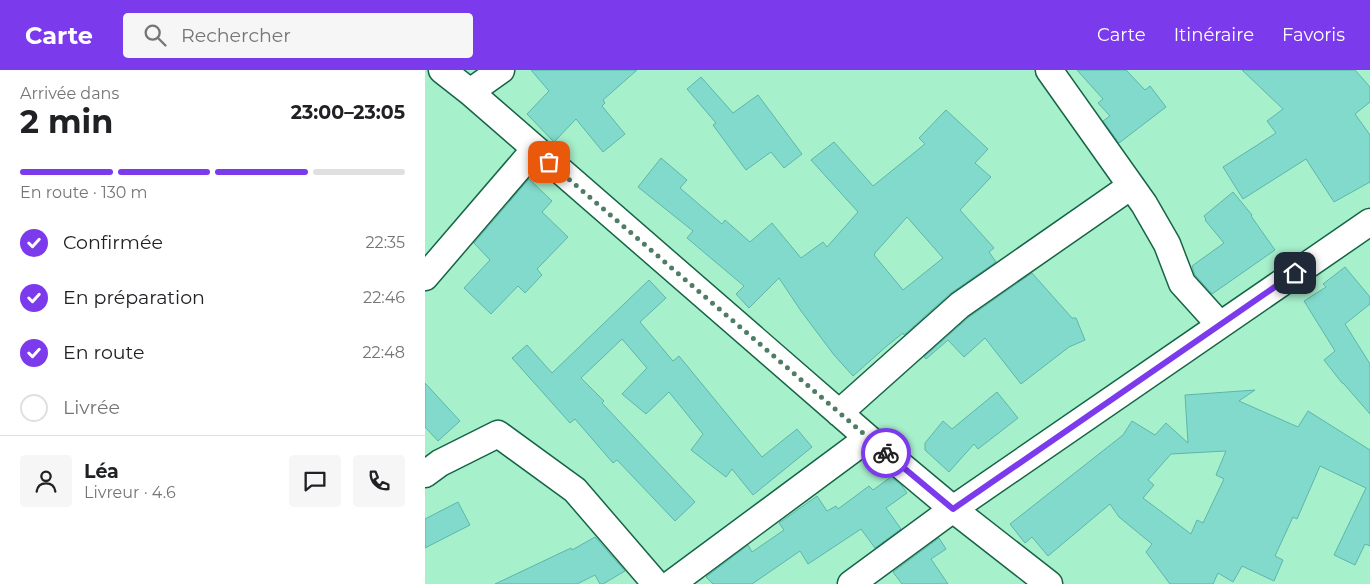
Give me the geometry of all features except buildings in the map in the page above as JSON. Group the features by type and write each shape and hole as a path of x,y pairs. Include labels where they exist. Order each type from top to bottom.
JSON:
{"street":[{"path":"443,70 868,438 953,509 1049,584"},
{"path":"470,92 501,70"},
{"path":"1049,70 1144,204 1167,244 1182,283 1220,325"},
{"path":"425,277 535,149"},
{"path":"839,412 960,305 1131,186"},
{"path":"851,584 953,509 1370,222"},
{"path":"425,474 441,463 498,434 575,490 656,584"},
{"path":"671,584 868,438"}],"way so far":[{"path":"549,162 886,453"}],"route":[{"path":"886,453 953,509 1295,273"}]}
